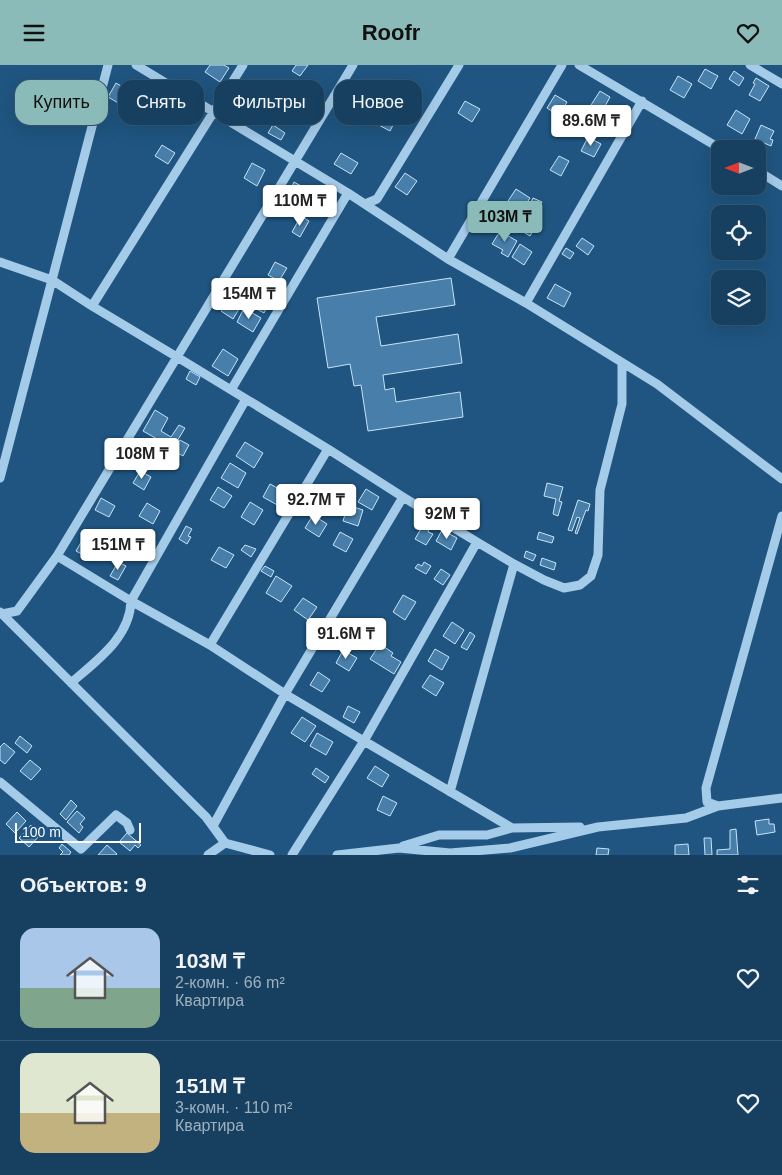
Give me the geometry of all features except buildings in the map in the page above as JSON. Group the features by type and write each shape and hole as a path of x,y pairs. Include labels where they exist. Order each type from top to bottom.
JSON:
{"street":[{"path":"0,478 108,65"},
{"path":"92,306 214,113 136,65"},
{"path":"234,80 243,65"},
{"path":"1,613 17,611 56,556 353,65"},
{"path":"365,205 377,199 459,65"},
{"path":"448,259 562,65"},
{"path":"579,65 711,143"},
{"path":"750,65 782,84"},
{"path":"526,303 642,101"},
{"path":"234,125 348,193 448,259 526,303 657,384 782,479"},
{"path":"766,176 782,186"},
{"path":"231,390 348,193"},
{"path":"0,262 52,280 477,542 544,580 564,588 580,585 591,576 598,555 600,490 622,404 622,363"},
{"path":"71,683 115,643 131,611 131,601 246,399"},
{"path":"210,645 328,449"},
{"path":"213,826 285,694 403,497"},
{"path":"718,807 707,802 706,787 782,516"},
{"path":"292,855 364,741 477,542"},
{"path":"56,556 210,645 285,694 512,828"},
{"path":"450,792 514,564"},
{"path":"1,613 206,817 225,843 270,855"},
{"path":"0,782 79,852 116,815 127,823 130,830"},
{"path":"337,855 399,848 439,835 488,835 512,828 598,827 686,818 718,807 782,798"},
{"path":"399,848 450,853 510,848 598,827"},
{"path":"208,855 225,843"}]}
